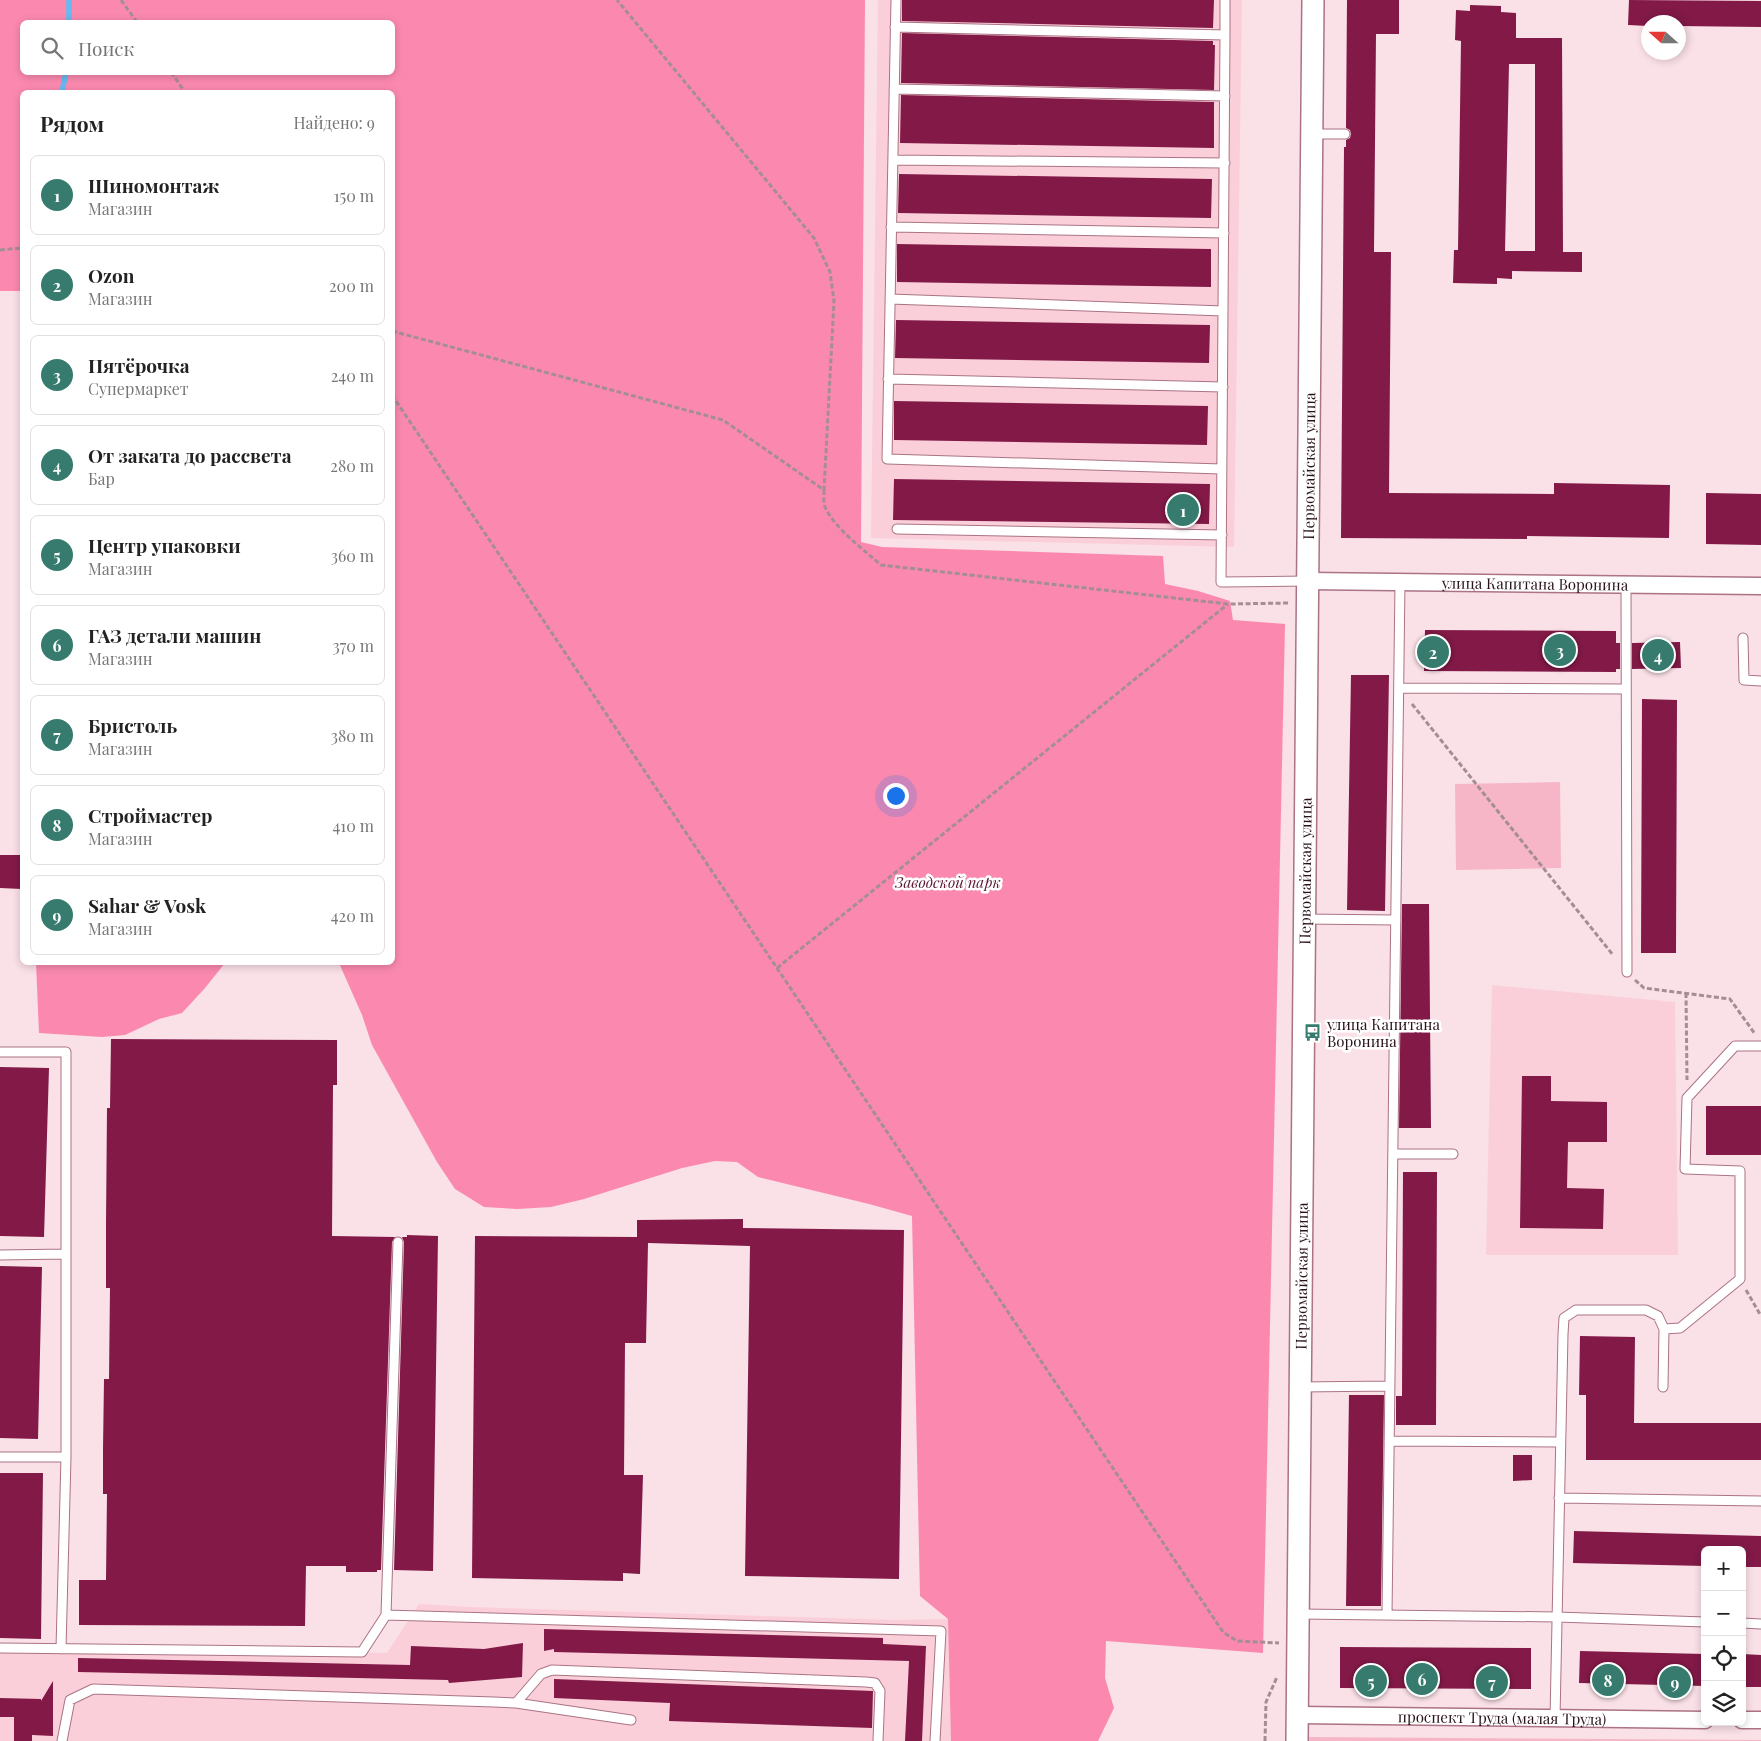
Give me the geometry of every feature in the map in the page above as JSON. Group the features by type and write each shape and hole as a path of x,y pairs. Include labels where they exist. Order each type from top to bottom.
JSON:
{"street":[{"name":"Первомайская улица","path":"1297,1741 1313,0"},
{"name":"улица Капитана Воронина","path":"1307,581 1761,586"},
{"name":"проспект Труда (малая Труда)","path":"1298,1716 1701,1720"},
{"path":"1746,1720 1761,1720"}],"lane":[{"path":"896,0 887,459 1222,469"},
{"path":"1226,0 1221,582 1307,581"},
{"path":"896,27 1225,35"},
{"path":"894,89 1225,96"},
{"path":"1311,134 1345,134"},
{"path":"893,160 1225,163"},
{"path":"891,227 1224,232"},
{"path":"890,299 1223,311"},
{"path":"888,379 1223,387"},
{"path":"897,529 1222,535"},
{"path":"1387,1615 1400,582"},
{"path":"1626,584 1627,972"},
{"path":"1743,638 1744,680 1761,681"},
{"path":"1399,688 1626,689"},
{"path":"1304,919 1396,920"},
{"path":"1664,1329 1680,1328 1740,1279 1740,1171 1685,1169 1687,1098 1735,1046 1761,1046"},
{"path":"0,1052 66,1052 66,1457 61,1649"},
{"path":"1393,1154 1453,1154"},
{"path":"0,1648 362,1652 386,1615 398,1242"},
{"path":"0,1254 66,1254"},
{"path":"1555,1718 1558,1617 1559,1442 1564,1318 1576,1310 1646,1310 1658,1316 1664,1329 1663,1387"},
{"path":"1300,1387 1390,1386"},
{"path":"1389,1441 1559,1442"},
{"path":"0,1457 66,1457"},
{"path":"1559,1498 1761,1501"},
{"path":"1298,1614 1558,1617 1701,1622"},
{"path":"386,1615 942,1630 936,1741"},
{"path":"1746,1624 1761,1624"},
{"path":"516,1703 541,1674 552,1670 866,1682 875,1684 880,1691 878,1741"},
{"path":"62,1741 70,1700 92,1689 516,1703 631,1720"}],"path":[{"path":"121,0 136,20"},
{"path":"617,0 814,238 830,272 834,301 824,490 825,507 852,539 881,565 1228,604 1290,603"},
{"path":"173,75 184,90"},
{"path":"0,250 20,248"},
{"path":"395,332 723,420 824,490"},
{"path":"395,399 1223,1632 1237,1641 1279,1642"},
{"path":"777,968 1228,604"},
{"path":"1399,688 1627,972 1644,988 1730,999 1756,1036"},
{"path":"1686,993 1687,1098"},
{"path":"1740,1279 1761,1316"},
{"path":"1265,1741 1266,1702 1278,1674"}],"shaded area":[{"path":"878,0 1242,0 1234,547 871,538"},
{"path":"1560,782 1561,868 1456,870 1455,784"},
{"path":"1492,985 1675,1002 1678,1255 1486,1255"},
{"path":"419,1604 897,1620 948,1619 951,1741 0,1741 0,1648 387,1653"},
{"path":"1307,1737 1761,1740 1761,1741 1307,1741"}],"green space":[{"name":"Заводской парк","path":"0,0 865,0 861,542 882,547 1163,556 1165,584 1198,591 1230,601 1233,620 1285,624 1263,1653 1106,1641 1105,1678 1114,1708 1098,1741 951,1741 948,1619 920,1596 912,1216 758,1177 737,1162 715,1161 682,1168 584,1199 551,1207 517,1209 484,1207 455,1189 437,1162 372,1045 362,1015 340,965 395,965 395,90 20,90 20,291 0,291"},
{"path":"36,965 223,965 182,1013 159,1019 125,1035 102,1037 39,1033"}],"building":[{"path":"902,0 1214,0 1213,28 902,21"},
{"path":"1347,0 1399,0 1399,34 1376,34 1374,252 1391,252 1389,493 1554,494 1554,483 1670,485 1669,538 1527,536 1527,539 1341,538 1344,147 1346,147 1346,140 1350,138 1351,134 1350,130 1346,128"},
{"path":"1629,0 1761,1 1761,27 1686,26 1686,15 1641,15 1641,26 1628,25"},
{"path":"1470,5 1501,6 1501,12 1516,13 1516,38 1562,38 1563,252 1582,252 1582,272 1512,271 1512,279 1497,278 1497,284 1453,283 1454,250 1458,250 1461,41 1455,40 1456,10 1470,11","holes":["1509,64 1535,64 1535,251 1505,251"]},
{"path":"902,33 1213,41 1213,45 1215,45 1214,90 901,83"},
{"path":"901,95 1214,102 1214,148 900,143"},
{"path":"899,174 1212,179 1211,218 898,213"},
{"path":"897,244 1211,249 1211,287 897,282"},
{"path":"896,320 1210,325 1209,363 895,358"},
{"path":"894,401 1208,406 1207,445 894,440"},
{"path":"894,479 1210,484 1209,524 893,520"},
{"path":"1706,493 1761,494 1761,545 1706,544"},
{"path":"1425,630 1616,631 1616,643 1620,643 1620,669 1616,669 1616,672 1424,671"},
{"path":"1680,642 1681,668 1632,669 1632,643"},
{"path":"1351,675 1389,675 1385,911 1347,910"},
{"path":"1642,699 1677,700 1676,953 1641,953"},
{"path":"0,855 20,855 20,889 0,888"},
{"path":"1402,904 1429,904 1431,1128 1399,1128"},
{"path":"111,1039 337,1040 337,1085 333,1085 332,1236 395,1237 392,1242 381,1570 377,1570 377,1572 346,1572 346,1566 306,1566 305,1626 79,1625 79,1580 106,1580 107,1494 103,1494 103,1449 104,1379 109,1379 110,1288 106,1288 106,1223 107,1108 110,1108"},
{"path":"0,1067 49,1068 44,1237 0,1236"},
{"path":"1522,1076 1551,1076 1551,1101 1607,1102 1607,1142 1568,1142 1567,1188 1604,1189 1603,1229 1520,1228"},
{"path":"1706,1106 1761,1106 1761,1155 1706,1155"},
{"path":"1403,1172 1437,1172 1436,1425 1396,1425 1396,1396 1402,1396"},
{"path":"743,1219 743,1228 904,1230 899,1579 745,1576 750,1246 648,1243 646,1343 625,1343 624,1475 643,1475 640,1574 623,1573 623,1581 472,1578 475,1236 637,1237 637,1220"},
{"path":"407,1235 438,1236 433,1571 394,1570 404,1242 402,1237 407,1237"},
{"path":"0,1266 42,1267 38,1439 0,1438"},
{"path":"1580,1336 1635,1337 1634,1423 1761,1423 1761,1460 1586,1460 1586,1395 1579,1395"},
{"path":"1349,1395 1384,1395 1381,1606 1346,1606"},
{"path":"1513,1455 1532,1455 1532,1480 1513,1481"},
{"path":"0,1473 43,1473 41,1639 0,1638"},
{"path":"1574,1531 1761,1536 1761,1567 1746,1567 1746,1546 1701,1546 1701,1566 1573,1563"},
{"path":"544,1629 883,1638 883,1644 926,1646 922,1741 905,1741 909,1661 554,1652 554,1649 544,1651"},
{"path":"523,1643 522,1677 449,1683 448,1680 78,1672 78,1658 410,1665 411,1646 484,1649"},
{"path":"1340,1647 1531,1648 1531,1689 1340,1688"},
{"path":"1580,1651 1701,1654 1701,1686 1579,1683"},
{"path":"1746,1654 1761,1655 1761,1687 1746,1687"},
{"path":"554,1679 873,1691 872,1728 669,1721 670,1703 554,1698"},
{"path":"53,1681 53,1736 32,1735 32,1741 14,1741 14,1717 0,1717 0,1698 41,1699 41,1701"}],"waterway":[{"path":"69,0 69,20"},
{"path":"62,90 65,75"}],"place":[{"name":"Шиномонтаж","path":"1183,510"},
{"name":"Пятёрочка","path":"1560,650"},
{"name":"Ozon","path":"1433,652"},
{"name":"От заката до рассвета","path":"1658,655"},
{"name":"улица Капитана Воронина","path":"1313,1033"},
{"name":"ГАЗ детали машин","path":"1422,1679"},
{"name":"Строймастер","path":"1608,1680"},
{"name":"Центр упаковки","path":"1371,1681"},
{"name":"Бристоль","path":"1492,1682"},
{"name":"Sahar & Vosk","path":"1675,1682"}]}
